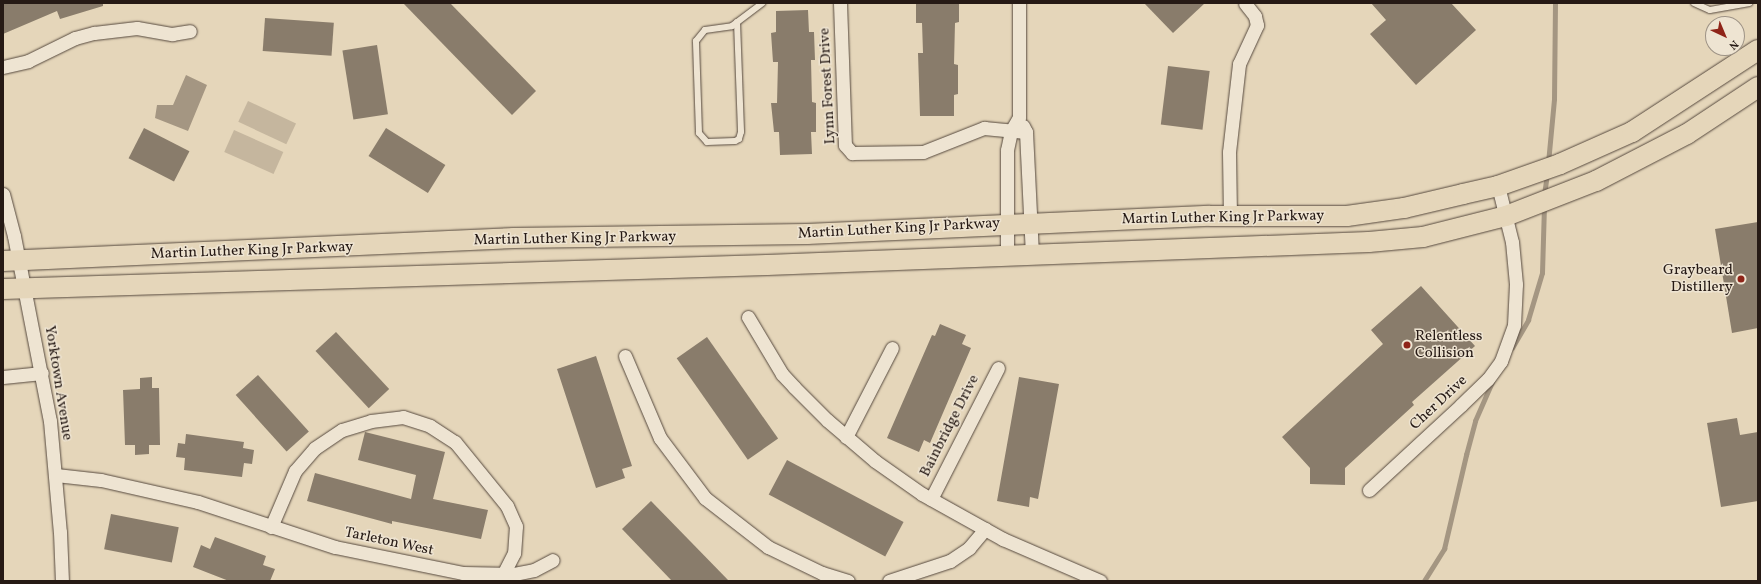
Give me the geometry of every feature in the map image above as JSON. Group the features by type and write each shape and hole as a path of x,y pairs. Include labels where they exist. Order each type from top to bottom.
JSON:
{"main road":[{"name":"Martin Luther King Jr Parkway","path":"10,261 514,238 767,235 1230,216 1347,216 1404,208 1498,186 1560,164 1625,135 1758,50"},
{"name":"Martin Luther King Jr Parkway","path":"3,289 25,287 767,266 1369,242 1423,237 1506,216 1596,181 1644,158 1687,134 1758,87"}],"street":[{"name":"Lynn Forest Drive","path":"840,3 845,145 852,153 923,152 984,128 1026,132"},
{"path":"1019,3 1019,117 1026,132 1032,255"},
{"path":"1230,216 1230,152 1238,64 1256,25 1255,16 1245,3"},
{"path":"3,67 28,61 75,38 94,33 137,28 172,34 190,31"},
{"path":"1007,256 1007,150 1011,131 1019,117"},
{"name":"Cher Drive","path":"1369,490 1462,405 1488,378 1501,361 1514,324 1516,308 1515,259 1498,186"},
{"name":"Yorktown Avenue","path":"3,194 10,261 25,287 42,373 56,475 62,581"},
{"name":"Bainbridge Drive","path":"748,317 782,374 846,437 875,461 931,499 1023,549 1100,581"},
{"path":"846,437 892,348"},
{"path":"625,356 660,438 705,498 768,546 822,573 848,581"},
{"name":"Bainbridge Drive","path":"931,499 998,368"},
{"path":"3,377 42,373"},
{"path":"271,527 294,472 315,448 342,430 371,421 403,418 430,426 455,442 507,506 516,526 514,553 503,574"},
{"name":"Tarleton West","path":"56,475 101,480 198,502 335,547 463,573 503,574 534,570 553,560"},
{"path":"889,581 950,561 969,548 986,529"}],"lane":[{"path":"737,22 742,132 739,139 735,141 707,142 699,133 696,41 705,30 725,29 762,3"},
{"path":"1696,5 1710,10 1750,3"}],"shaded area":[{"path":"186,75 207,85 188,131 155,118 157,105 173,105"},
{"path":"248,101 296,123 286,144 238,122"},
{"path":"234,130 283,152 274,174 224,152"}],"building":[{"path":"3,3 103,3 103,6 60,19 57,11 3,34"},
{"path":"403,3 450,3 536,91 512,115"},
{"path":"916,3 959,3 959,22 955,23 954,64 958,65 958,94 954,95 954,116 920,116 918,53 923,53 922,23 916,23"},
{"path":"1144,3 1205,3 1173,33"},
{"path":"1371,3 1451,3 1476,30 1416,85 1370,34 1386,20"},
{"path":"808,10 809,32 814,32 815,60 811,60 812,102 816,103 816,132 811,132 812,154 780,155 779,132 774,132 771,103 777,103 778,62 773,62 771,33 776,32 776,11"},
{"path":"265,18 334,23 332,56 263,51"},
{"path":"377,45 388,114 353,120 342,50"},
{"path":"1168,66 1210,71 1202,130 1161,125"},
{"path":"144,128 189,151 174,181 129,158"},
{"path":"386,128 445,165 428,193 369,156"},
{"name":"Graybeard Distillery","path":"1758,222 1758,328 1732,333 1715,229"},
{"path":"1421,286 1475,346 1412,402 1414,405 1345,468 1345,485 1310,484 1310,468 1282,437 1383,344 1371,330"},
{"path":"940,324 966,335 962,344 971,348 930,443 924,440 919,452 887,438 932,335 935,336"},
{"path":"336,332 389,389 369,408 316,351"},
{"path":"707,337 778,439 748,460 677,358"},
{"path":"596,356 632,466 622,469 625,478 596,488 557,369"},
{"path":"258,375 309,431 287,452 236,395"},
{"path":"152,377 152,388 159,388 160,445 149,445 149,454 135,455 135,445 125,445 123,390 140,389 140,378"},
{"path":"1019,377 1059,384 1038,499 1030,497 1029,507 997,501"},
{"path":"1737,418 1740,435 1758,432 1758,501 1721,507 1707,423"},
{"path":"365,432 445,452 433,499 488,510 481,539 392,521 392,524 307,501 315,473 411,499 416,475 358,460"},
{"path":"186,434 244,442 243,448 254,450 252,464 244,463 242,477 184,470 185,458 176,457 178,443 185,444"},
{"path":"787,460 904,522 885,556 769,494"},
{"path":"651,501 729,581 672,581 622,529"},
{"path":"111,514 179,527 172,563 104,549"},
{"path":"215,537 266,556 263,565 275,569 270,581 229,581 193,567 201,545 210,549"}],"waterway":[{"path":"1548,163 1554,99 1555,3"},
{"path":"1544,195 1547,174"},
{"path":"1512,348 1528,320 1542,273 1544,206"},
{"path":"1424,581 1444,549 1475,421 1492,382"}],"place":[{"name":"Graybeard Distillery","path":"1741,279"},
{"name":"Relentless Collision","path":"1407,345"}]}
